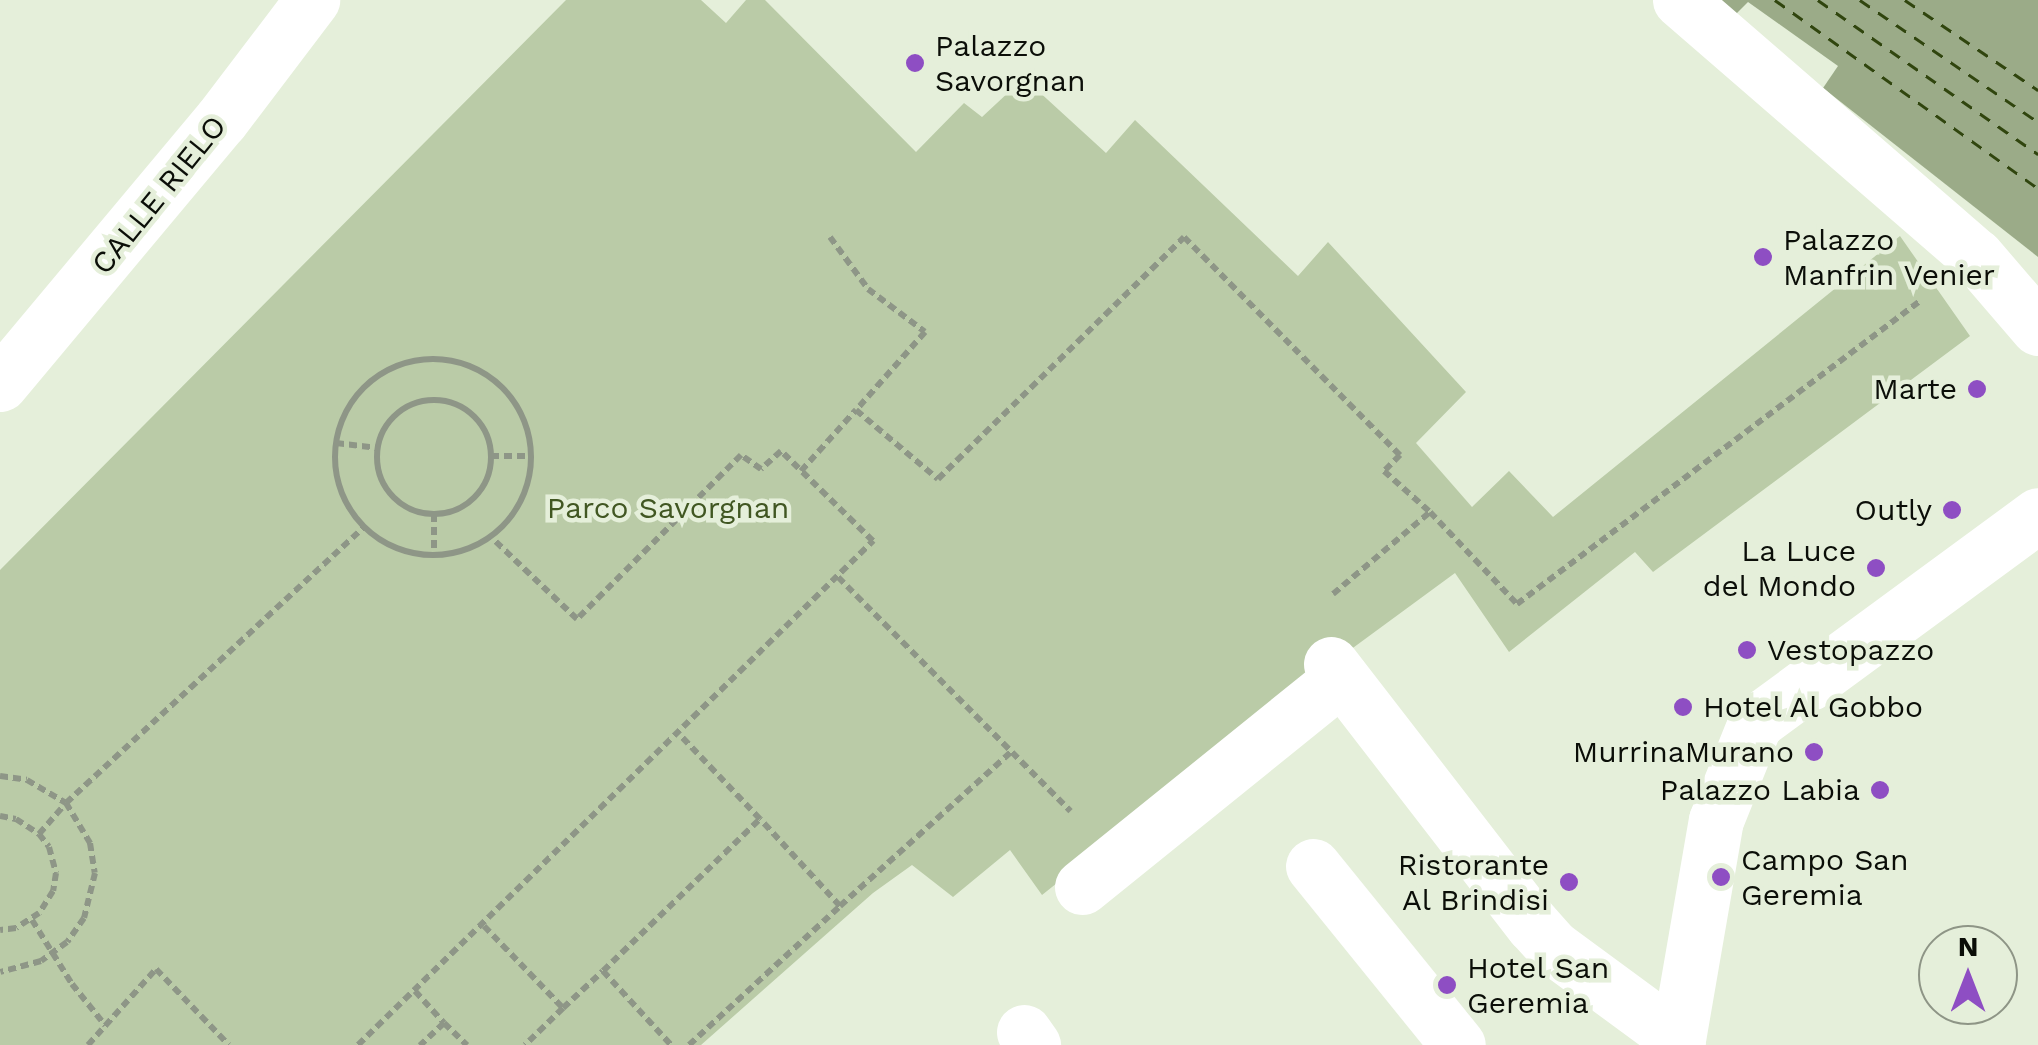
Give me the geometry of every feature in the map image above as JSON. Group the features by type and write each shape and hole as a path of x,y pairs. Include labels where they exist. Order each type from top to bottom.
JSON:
{"street":[{"name":"CALLE RIELO","path":"0,384 221,120 312,0"},
{"path":"1680,0 1976,256 2038,328"},
{"path":"1082,887 1336,671 1532,925 1554,948 1677,1042 1716,820 1755,724 2038,514"},
{"path":"1313,866 1458,1045"}],"path":[{"path":"802,471 925,332 868,290 830,237"},
{"path":"856,410 938,479 1184,237 1400,455 1384,471 1430,512 1518,604 1921,300"},
{"path":"432,359 478,370 502,388 520,413 531,456 520,502 491,537 463,550 434,556 388,545 364,527 340,487 336,442 346,413 362,389 388,370 432,359"},
{"path":"434,400 459,405 474,416 488,438 491,456 486,482 475,496 452,511 434,514 409,507 388,491 378,467 378,448 387,424 400,410 434,400"},
{"path":"336,442 378,448"},
{"path":"358,1045 484,926 873,541 780,451 761,470 741,455 577,618 491,537"},
{"path":"491,456 531,456"},
{"path":"1326,600 1430,512"},
{"path":"434,514 434,556"},
{"path":"39,834 66,803 364,527"},
{"path":"838,577 1071,812 1086,800"},
{"path":"678,733 840,906"},
{"path":"689,1045 1011,752"},
{"path":"0,776 27,780 66,803 90,843 94,887 84,918 55,952 27,966 0,972"},
{"path":"0,816 16,819 39,834 50,847 56,872 50,900 32,920 0,930"},
{"path":"525,1045 760,819"},
{"path":"32,920 72,984 105,1026"},
{"path":"484,926 563,1008"},
{"path":"88,1045 156,969 229,1045"},
{"path":"603,971 671,1045"},
{"path":"416,991 467,1045"},
{"path":"420,1045 444,1023"}],"green space":[{"name":"Parco Savorgnan","path":"566,0 701,0 726,23 746,0 765,0 916,152 964,103 982,117 1024,78 1106,153 1135,120 1298,276 1328,242 1466,392 1416,443 1472,507 1509,471 1553,517 1900,236 1970,336 1653,572 1635,552 1509,652 1455,573 1331,664 1042,895 1010,850 953,897 912,865 873,893 701,1045 0,1045 0,570"}],"shaded area":[{"path":"1712,0 2038,0 2038,257 1823,88"}],"pier":[{"path":"1748,2 1838,66 1823,88 1733,17"}],"ferry route":[{"path":"1775,0 2038,188"},
{"path":"1818,0 2038,154"},
{"path":"1860,0 2038,122"},
{"path":"1905,0 2038,90"}],"place":[{"name":"Palazzo Savorgnan","path":"915,63"},
{"name":"Palazzo Manfrin Venier","path":"1763,257"},
{"name":"Marte","path":"1977,389"},
{"name":"Outly","path":"1952,510"},
{"name":"La Luce del Mondo","path":"1876,568"},
{"name":"Vestopazzo","path":"1747,650"},
{"name":"Hotel Al Gobbo","path":"1683,707"},
{"name":"MurrinaMurano","path":"1814,752"},
{"name":"Palazzo Labia","path":"1880,790"},
{"name":"Campo San Geremia","path":"1721,877"},
{"name":"Ristorante Al Brindisi","path":"1569,882"},
{"name":"Hotel San Geremia","path":"1447,985"}]}
